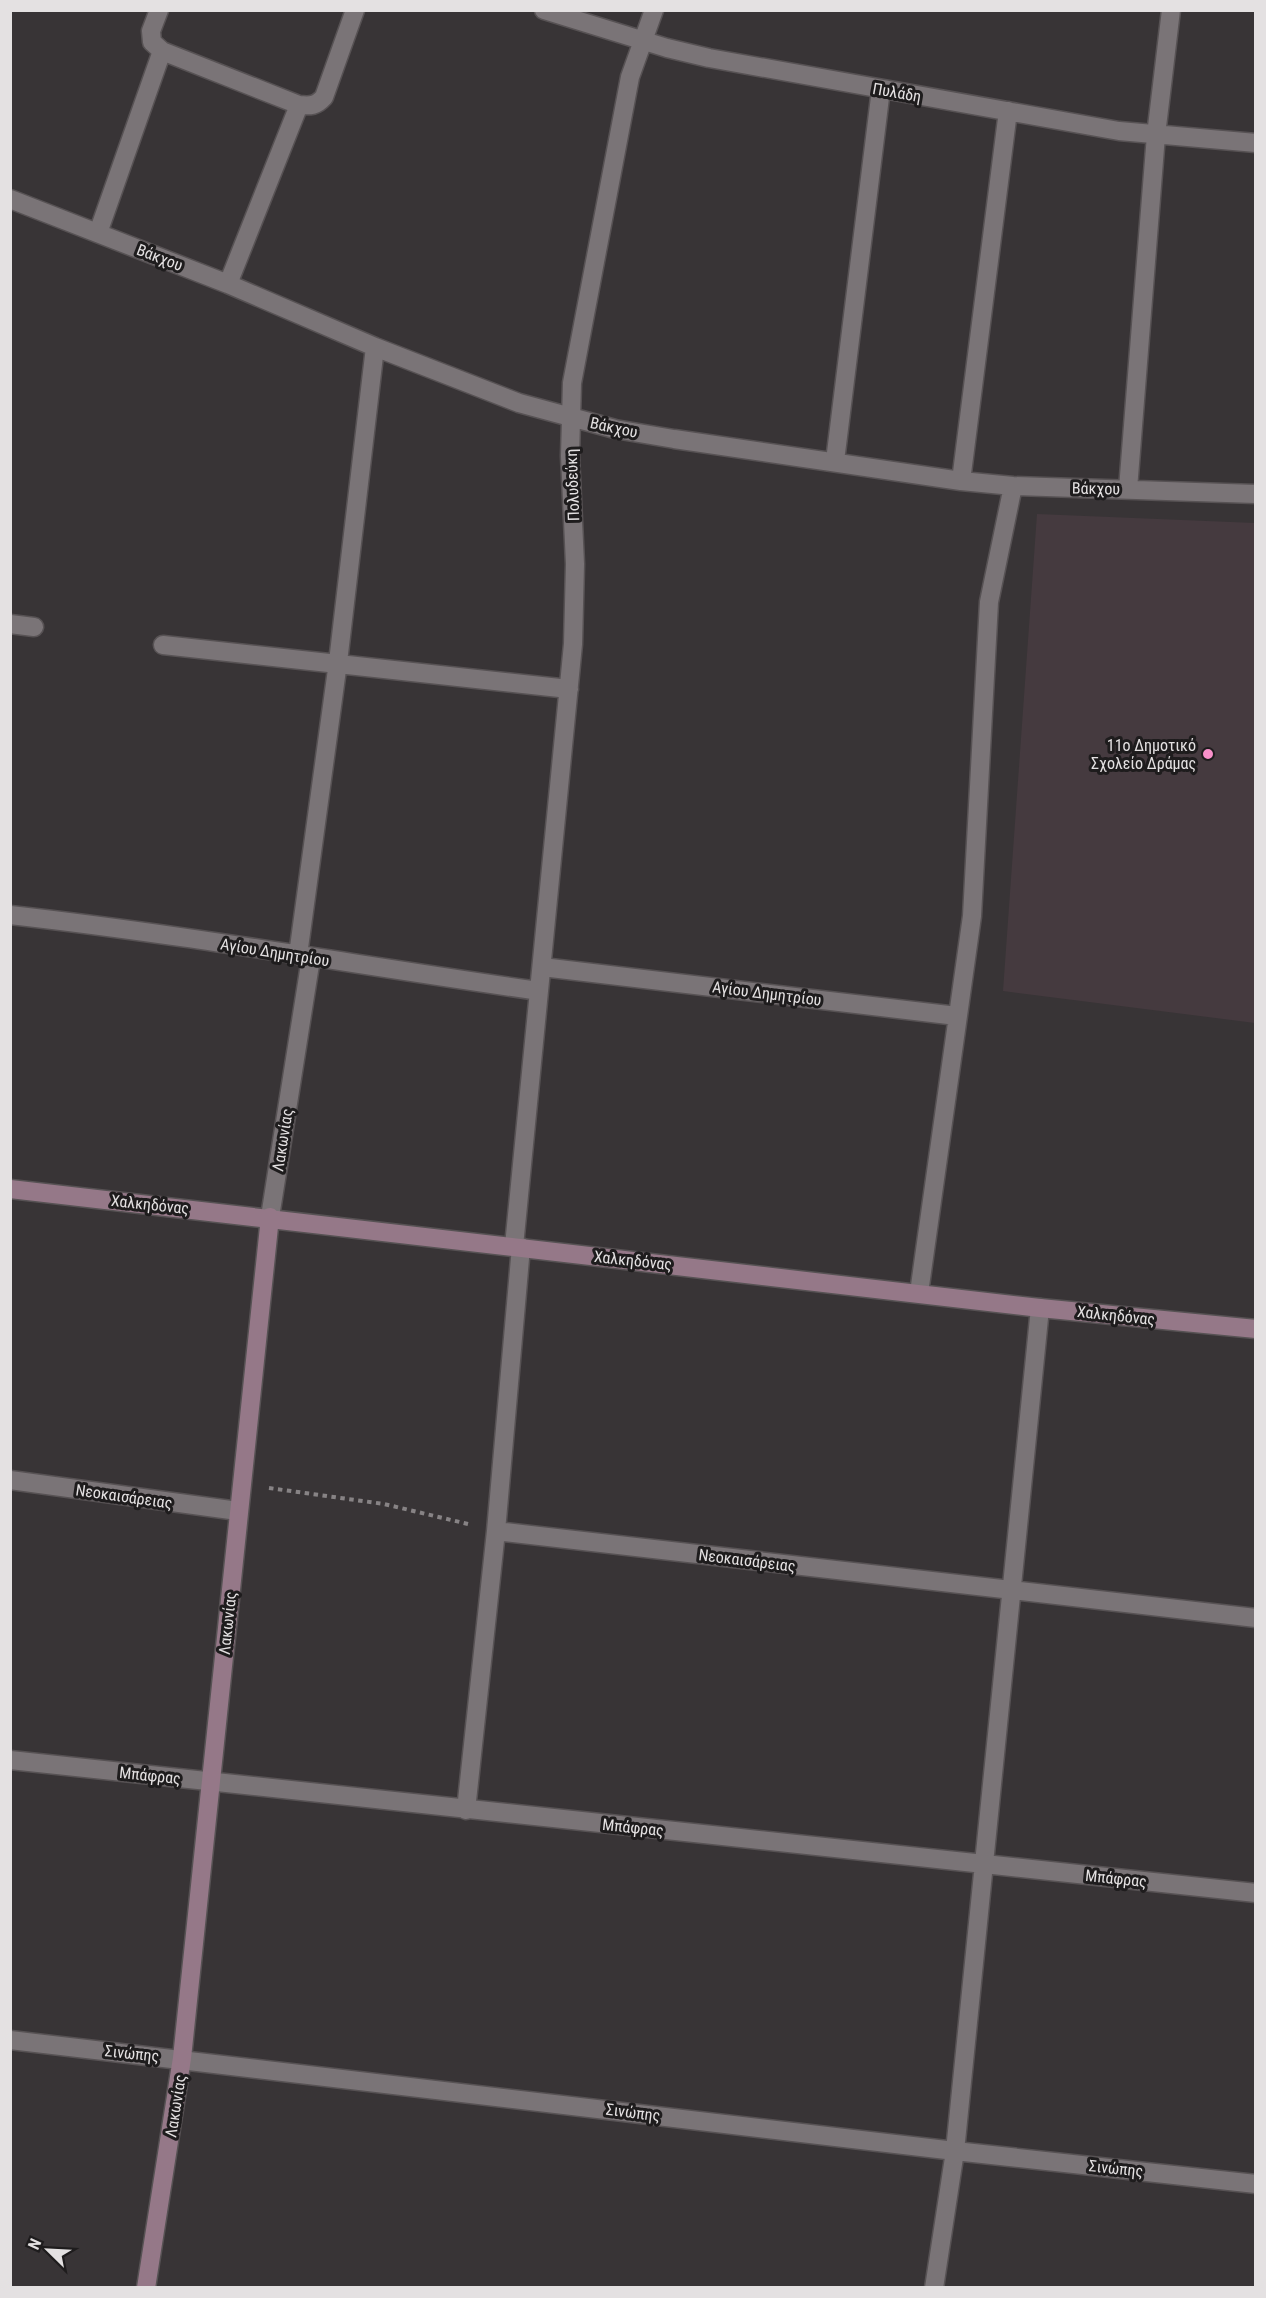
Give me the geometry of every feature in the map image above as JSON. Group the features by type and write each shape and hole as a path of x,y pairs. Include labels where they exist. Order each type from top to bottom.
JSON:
{"street":[{"path":"159,10 151,32 152,42 162,51 299,105 312,106 324,98 356,10"},
{"name":"Πυλάδη","path":"544,10 709,58 1119,131 1256,143"},
{"name":"Πολυδεύκη","path":"466,1810 496,1531 539,991 569,688 575,603 570,417 572,383 630,77 654,10"},
{"path":"1128,489 1156,135 1171,10"},
{"path":"98,233 162,51"},
{"path":"835,461 881,89"},
{"path":"228,284 299,105"},
{"path":"962,481 1008,111"},
{"name":"Βάκχου","path":"10,199 228,284 375,347 519,403 615,429 674,440 835,461 962,481 1013,486 1256,494"},
{"name":"Λακωνίας","path":"146,2288 182,2058 270,1217 304,957 375,347"},
{"path":"919,1293 972,916 989,602 1013,486"},
{"path":"10,624 34,627"},
{"path":"163,645 569,688"},
{"name":"Αγίου Δημητρίου","path":"10,915 167,934 304,957 539,991"},
{"name":"Αγίου Δημητρίου","path":"542,967 957,1016"},
{"name":"Χαλκηδόνας","path":"10,1188 1040,1308 1256,1329"},
{"path":"934,2288 955,2151 1040,1308"},
{"name":"Νεοκαισάρειας","path":"10,1480 238,1511"},
{"name":"Νεοκαισάρειας","path":"496,1531 1256,1618"},
{"name":"Μπάφρας","path":"10,1760 1256,1893"},
{"name":"Σινώπης","path":"10,2040 182,2058 955,2151 1256,2184"}],"path":[{"path":"241,1484 384,1504 496,1531"}],"shaded area":[{"path":"1037,514 1255,523 1255,1023 1003,991"}],"place":[{"name":"11ο Δημοτικό Σχολείο Δράμας","path":"1208,754"}]}
